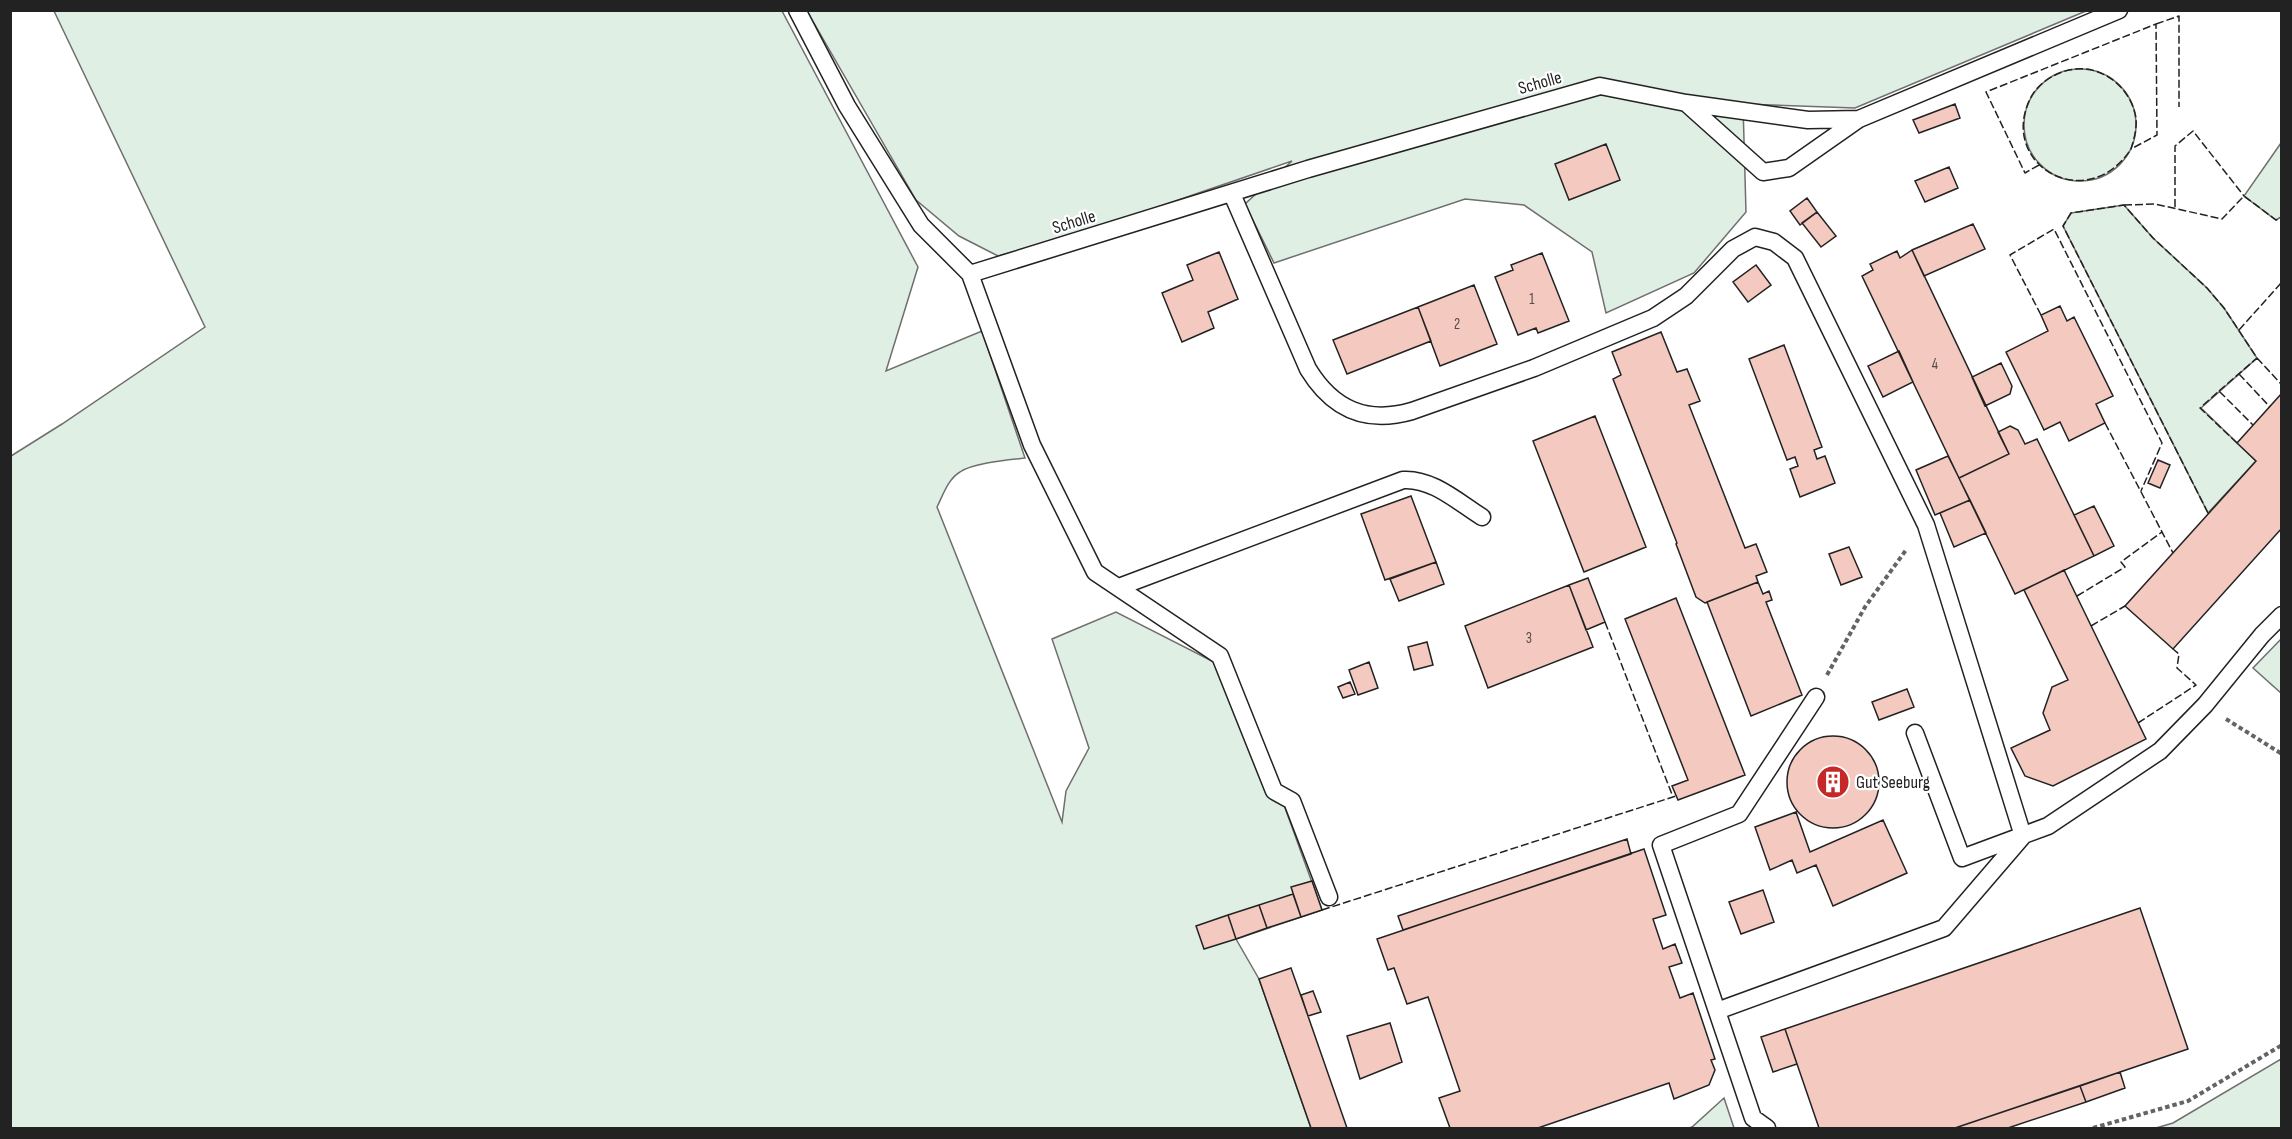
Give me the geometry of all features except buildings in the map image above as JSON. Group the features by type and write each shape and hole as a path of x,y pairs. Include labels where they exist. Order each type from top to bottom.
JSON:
{"lane":[{"path":"797,10 847,106 921,225 970,274 1032,445 1095,572 1220,656 1274,791 1292,801 1329,897"},
{"name":"Scholle","path":"970,274 1320,166 1600,86 1686,103 1808,120 1859,119 2119,10"},
{"path":"1686,103 1763,172 1789,168 1859,119"},
{"path":"1232,194 1316,383 1327,395 1342,405 1358,413 1376,416 1395,416 1412,411 1534,368 1653,318 1686,296 1733,249 1755,237 1774,242 1795,258 1926,525 2023,836"},
{"path":"1119,587 1403,480 1422,481 1482,517"},
{"path":"1915,733 1962,858 2048,826 2160,751 2205,705 2262,635 2282,615"},
{"path":"1767,1128 1753,1118 1661,845 1739,814 1816,697"},
{"path":"1717,1011 1944,928 2023,836"}],"path":[{"path":"1816,697 1865,607 1894,565 1926,525"},
{"path":"2205,705 2282,753"},
{"path":"2093,1128 2188,1101 2282,1045"}],"green space":[{"path":"54,11 782,11 918,267 886,371 982,331 1025,458 982,464 960,472 949,483 937,507 1062,822 1066,791 1089,748 1052,639 1116,612 1214,662 1284,805 1322,910 1236,939 1259,979 1311,1128 11,1128 11,456 205,327"},
{"path":"807,11 2086,11 1855,108 1743,104 1746,212 1694,273 1606,313 1592,252 1524,205 1465,199 1274,263 1245,204 1292,161 1108,224 998,256 959,236 916,200"},
{"path":"2080,69 2102,73 2120,85 2132,103 2136,125 2132,147 2120,165 2102,177 2080,181 2058,177 2040,165 2028,147 2024,125 2028,103 2040,85 2058,73"},
{"path":"2281,143 2281,217 2276,220 2244,196"},
{"path":"2124,205 2153,238 2207,288 2224,308 2257,358 2201,408 2256,461 2208,513 2063,226 2071,213"},
{"path":"2281,639 2281,693 2253,668"},
{"path":"2281,1059 2281,1128 2156,1128 2173,1123"},
{"path":"1724,1098 1734,1128 1689,1128 1692,1127"}],"fence":[{"path":"2156,24 2179,16 2179,107"},
{"path":"2039,165 2025,173 1986,92 2156,24 2157,135 2131,149 2136,130 2136,118 2128,96 2121,87 2103,74 2081,69 2063,72 2041,84 2030,99 2023,123 2026,144 2036,161 2052,174 2071,180 2092,179 2113,169 2131,149"},
{"path":"2175,207 2175,146 2193,131 2244,196"},
{"path":"2124,205 2155,204 2222,219 2244,196 2276,220 2282,217"},
{"path":"2208,513 2063,226 2071,213 2124,205 2153,238 2207,288 2224,308 2257,358 2282,385"},
{"path":"2041,315 2010,255 2054,229 2162,443 2141,491"},
{"path":"2239,330 2282,282"},
{"path":"2219,391 2257,358"},
{"path":"2239,374 2270,407"},
{"path":"2237,443 2200,408 2219,391 2253,425"},
{"path":"2105,423 2173,553"},
{"path":"2077,596 2125,567 2121,562 2162,532"},
{"path":"2091,626 2125,606"},
{"path":"1605,622 1673,797"},
{"path":"2138,723 2196,685 2177,668 2179,654 2173,649"},
{"path":"1322,910 1676,796"}],"place":[{"name":"Gut Seeburg","path":"1833,782"}]}
